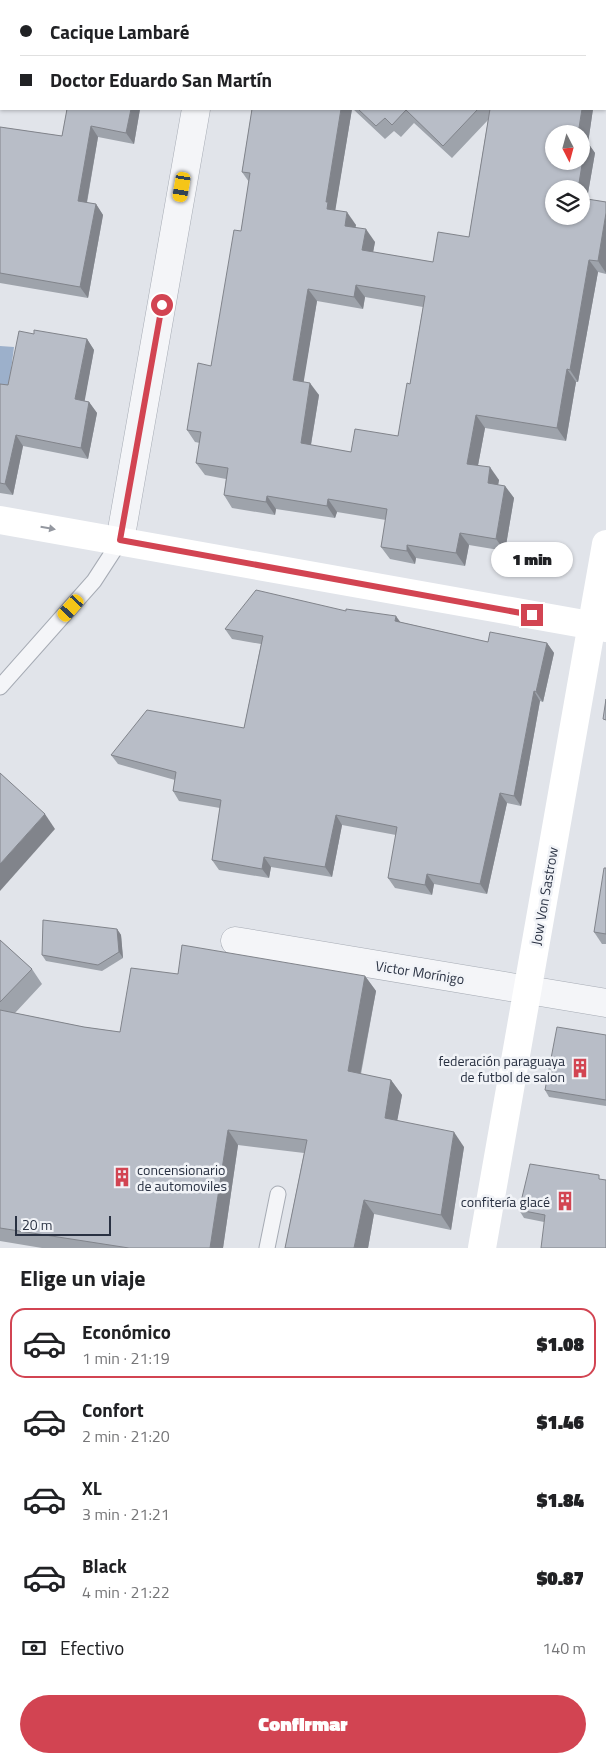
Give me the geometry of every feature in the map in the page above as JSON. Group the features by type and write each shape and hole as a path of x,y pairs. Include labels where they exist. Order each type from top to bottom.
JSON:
{"street":[{"path":"120,540 196,110"},
{"path":"0,520 598,627"},
{"name":"Jow Von Sastrow","path":"482,1248 528,990 598,627 606,544"},
{"name":"Victor Morínigo","path":"235,942 606,1003"}],"lane":[{"path":"0,687 94,581 120,540"},
{"path":"267,1248 278,1194"}],"water":[{"path":"0,346 14,347 9,386 0,385"}],"building":[{"path":"67,110 131,110 126,133 91,126 78,201 96,204 80,287 0,273 0,127 62,136"},
{"path":"252,110 341,110 326,202 328,202 327,209 347,212 345,226 366,229 362,250 433,262 438,232 469,237 490,110 582,110 579,125 545,125 545,170 581,170 580,180 545,180 545,225 590,225 590,199 606,202 598,261 589,260 570,370 567,369 557,428 476,415 467,464 490,467 488,483 505,486 496,539 460,533 456,553 407,545 407,551 381,547 387,509 328,499 327,506 267,496 266,502 224,495 228,468 196,463 201,432 187,430 198,363 211,366 234,230 241,231 250,173 242,172","holes":["356,285 425,296 410,384 407,383 398,436 355,429 351,452 301,443 310,383 293,380 308,289 354,297"]},
{"path":"359,110 406,110 392,125 385,118 376,126"},
{"path":"406,110 477,110 443,146"},
{"path":"34,330 87,339 75,399 89,402 81,448 16,435 5,484 0,483 0,384 8,385 19,331 34,334"},
{"path":"256,590 346,611 346,609 396,616 395,621 488,642 490,632 547,643 536,692 534,691 514,796 500,793 480,884 427,874 425,885 388,878 397,827 336,815 325,867 264,857 262,869 212,860 221,800 173,791 176,772 111,755 147,710 244,728 263,636 225,629"},
{"path":"606,699 606,720 603,719"},
{"path":"0,773 45,814 0,864"},
{"path":"604,868 606,868 606,934 594,932"},
{"path":"43,920 117,929 119,952 98,965 42,955"},
{"path":"0,940 32,969 0,1002"},
{"path":"182,945 365,976 348,1071 391,1080 385,1118 454,1132 441,1215 364,1200 354,1248 285,1248 307,1140 228,1130 210,1248 129,1248 0,1228 0,1010 84,1027 120,1032 131,968 178,974"},
{"name":"federación paraguaya de futbol de salon","path":"557,1027 606,1035 606,1100 545,1090"},
{"path":"530,1164 599,1175 599,1179 606,1180 606,1248 541,1248 545,1215 519,1210"}],"place":[{"name":"federación paraguaya de futbol de salon","path":"580,1068"},
{"name":"concensionario de automoviles","path":"122,1177"},
{"name":"confitería glacé","path":"565,1201"}],"route":[{"path":"162,305 120,540 532,615"}]}
